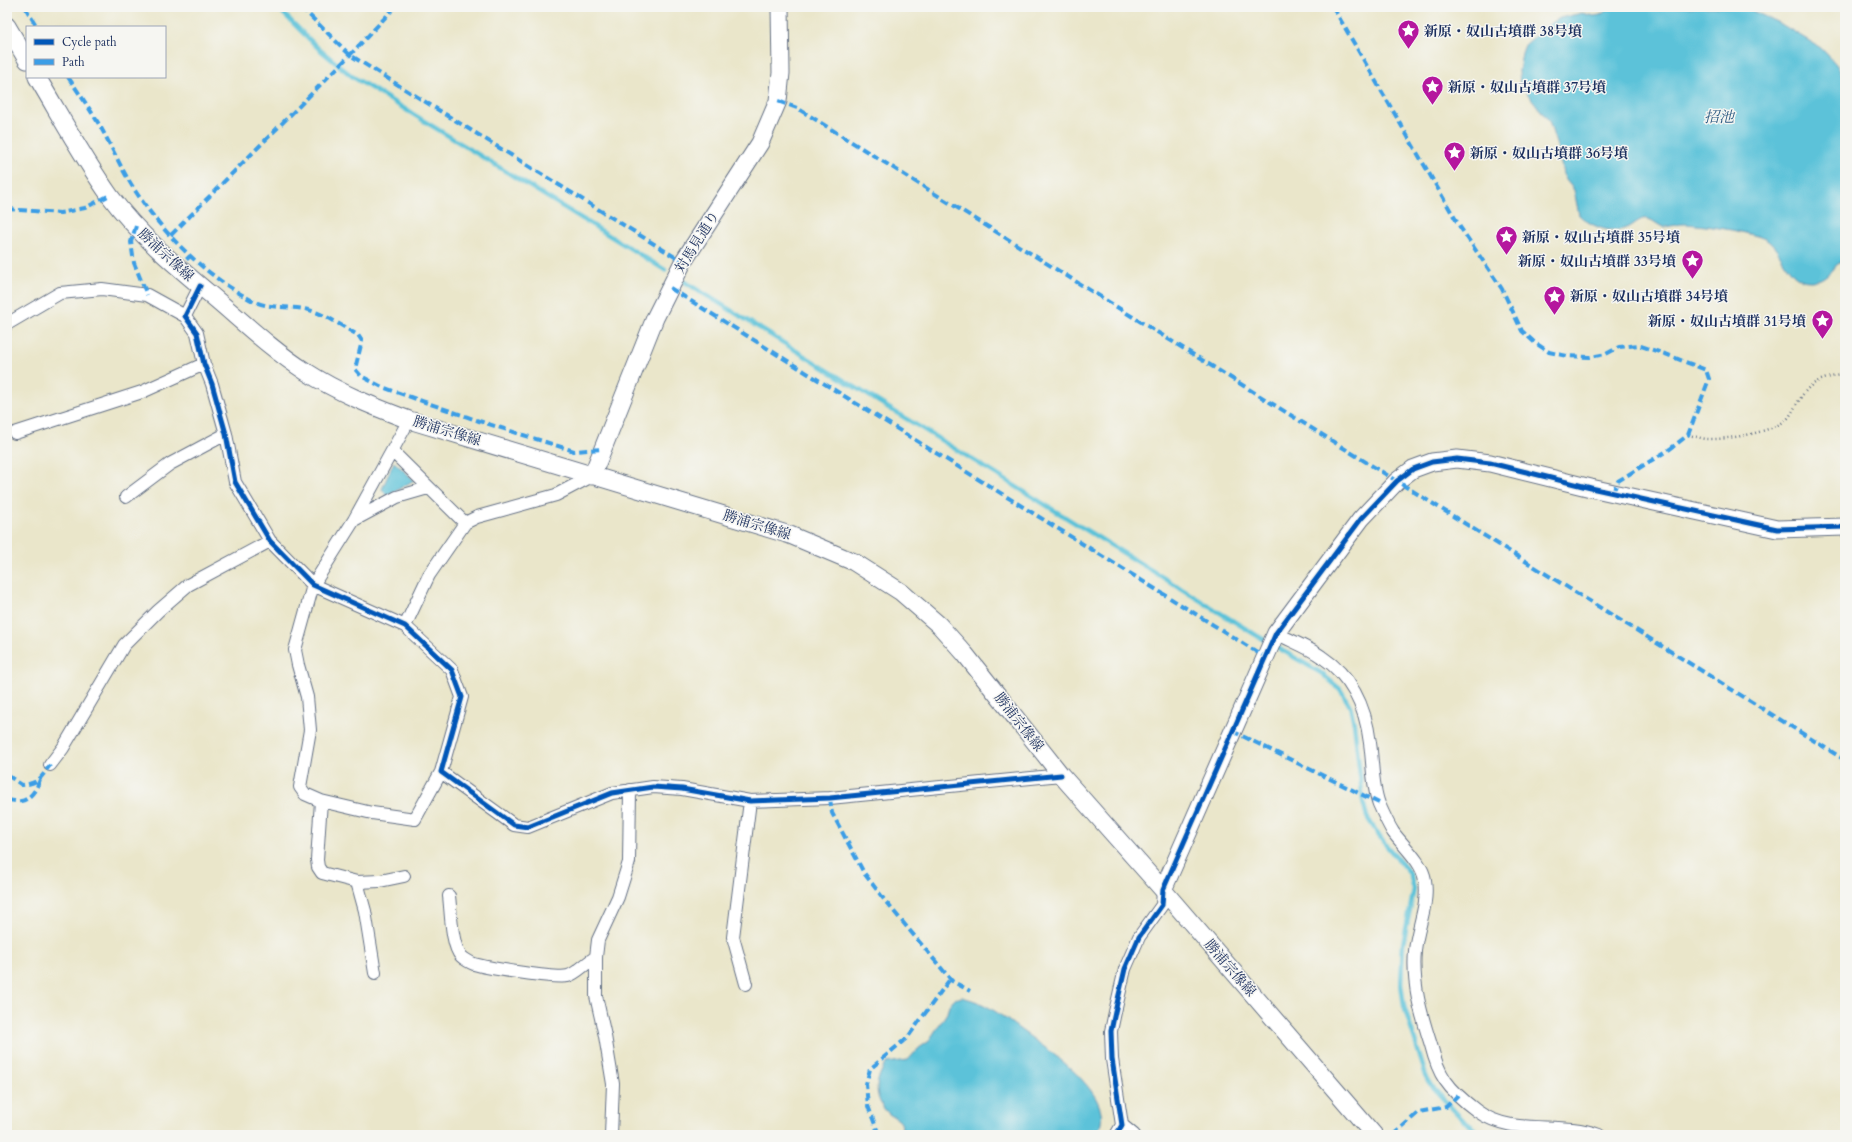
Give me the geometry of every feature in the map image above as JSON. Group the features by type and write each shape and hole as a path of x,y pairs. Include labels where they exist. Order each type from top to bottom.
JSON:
{"main road":[{"name":"対馬見通り","path":"592,476 655,318 683,262 760,143 778,101 781,73 780,7"},
{"path":"7,26 26,58"},
{"name":"勝浦宗像線","path":"38,78 87,159 114,201 127,218 155,246 200,286 304,371 362,403 409,420 790,535 860,567 901,592 939,625 965,654 1061,775 1163,890 1374,1135"},
{"path":"1163,890 1273,641 1361,519 1397,481 1413,469 1432,462 1457,459 1490,463 1591,488 1776,528 1845,527"}],"street":[{"path":"185,316 200,286"},
{"path":"7,324 60,293 102,289 147,296 185,316 197,333 204,364 212,384 226,434 235,482 270,541 313,585 405,626 452,670 458,683 462,697 441,772 415,818 372,813 321,800 305,794 300,787 310,730 307,697 295,650 313,585 354,520 409,420"},
{"path":"15,433 142,392 204,364"},
{"path":"126,496 170,464 226,434"},
{"path":"392,451 465,523"},
{"path":"405,626 429,575 465,523 477,517 556,495 592,476"},
{"path":"354,520 397,497 428,488"},
{"path":"50,765 63,748 124,645 188,585 270,541"},
{"path":"1273,641 1322,657 1344,675 1358,697 1363,709 1370,739 1375,787 1379,803 1393,831 1417,862 1425,878 1427,898 1415,949 1414,975 1418,1005 1437,1064 1444,1080 1458,1095 1476,1110 1490,1119 1502,1124 1523,1128 1566,1127 1599,1135"},
{"path":"441,772 514,825 528,827 612,792 653,787 682,789 750,801 830,798 1061,775"},
{"path":"611,1135 613,1084 606,1036 596,996 596,957 598,940 618,897 629,862 630,790"},
{"path":"321,800 317,860 318,867 322,873 357,882 380,881 404,876"},
{"path":"746,984 733,937 750,801"},
{"path":"357,882 365,911 375,973"},
{"path":"1134,1135 1119,1130 1112,1059 1113,1024 1125,969 1139,937 1162,905 1163,890"},
{"path":"450,896 455,942 461,956 474,964 529,974 566,976 574,974 584,964 596,957"}],"path":[{"path":"1688,435 1707,439 1721,438 1760,433 1776,427 1786,419 1803,393 1811,384 1820,379 1845,374"}],"water":[{"name":"招池","path":"1612,7 1744,7 1781,24 1821,48 1836,64 1845,79 1845,260 1821,279 1810,281 1802,280 1795,276 1771,244 1758,236 1700,225 1682,224 1664,227 1645,219 1623,229 1609,230 1590,223 1579,215 1574,190 1563,174 1559,153 1549,121 1520,84 1519,71 1525,45 1548,25 1560,18 1582,13 1594,16 1600,15"},
{"path":"394,462 414,480 387,496 382,489"},
{"path":"962,997 987,1006 996,1012 1053,1053 1077,1074 1087,1085 1100,1108 1101,1122 1097,1135 900,1135 902,1128 901,1123 884,1108 878,1095 878,1082 883,1069 887,1063 908,1060 919,1048 928,1042 947,1013 949,1005 954,999"}],"waterway":[{"path":"277,7 319,49 353,77 665,270"},
{"path":"685,282 1256,635 1321,673 1340,689 1350,706 1354,723 1363,801 1367,817 1381,839 1410,874 1414,889 1403,944 1401,984 1404,1006 1426,1076 1434,1089 1464,1121 1484,1135"}],"marked path":[{"path":"25,7 36,26"},
{"path":"301,7 350,55 683,262"},
{"path":"171,235 350,55 395,7"},
{"path":"1333,7 1460,227 1502,289 1522,331 1534,342 1549,352 1567,356 1590,357 1606,354 1619,347 1638,345 1706,370 1709,379 1688,435 1670,449 1618,481 1613,492"},
{"path":"69,78 96,120 126,176 147,208 173,239 188,254 219,280 259,304 304,309 318,313 358,335 362,341 355,369 361,376 382,387 479,421 574,451 602,449"},
{"path":"778,101 797,108 1845,760"},
{"path":"7,209 60,213 85,208 110,195"},
{"path":"136,226 131,242 134,263 147,295"},
{"path":"178,268 190,256"},
{"path":"670,288 1265,657"},
{"path":"1232,731 1379,803"},
{"path":"7,775 22,785 28,784 39,780 50,765"},
{"path":"7,800 24,800 30,796 40,779"},
{"path":"830,798 832,813 864,873 886,902 952,981 970,991"},
{"path":"879,1135 868,1106 866,1084 870,1069 908,1037 950,979"},
{"path":"1393,1135 1419,1112 1446,1107 1458,1095"}],"cycle path":[{"path":"200,286 185,316 197,333 204,364 212,384 226,434 235,482 270,541 313,585 405,626 452,670 462,697 441,772 514,825 528,827 612,793 653,787 682,789 750,801 830,798 1061,775"},
{"path":"1116,1135 1122,1125 1112,1059 1111,1031 1125,969 1139,937 1162,905 1163,890 1276,633 1361,519 1397,481 1413,469 1432,462 1457,459 1490,463 1591,488 1777,529 1845,527"}],"place":[{"name":"新原・奴山古墳群 38号墳","path":"1409,50"},
{"name":"新原・奴山古墳群 37号墳","path":"1432,106"},
{"name":"新原・奴山古墳群 36号墳","path":"1454,172"},
{"name":"新原・奴山古墳群 35号墳","path":"1507,256"},
{"name":"新原・奴山古墳群 33号墳","path":"1692,280"},
{"name":"新原・奴山古墳群 34号墳","path":"1555,316"},
{"name":"新原・奴山古墳群 31号墳","path":"1822,340"}]}
